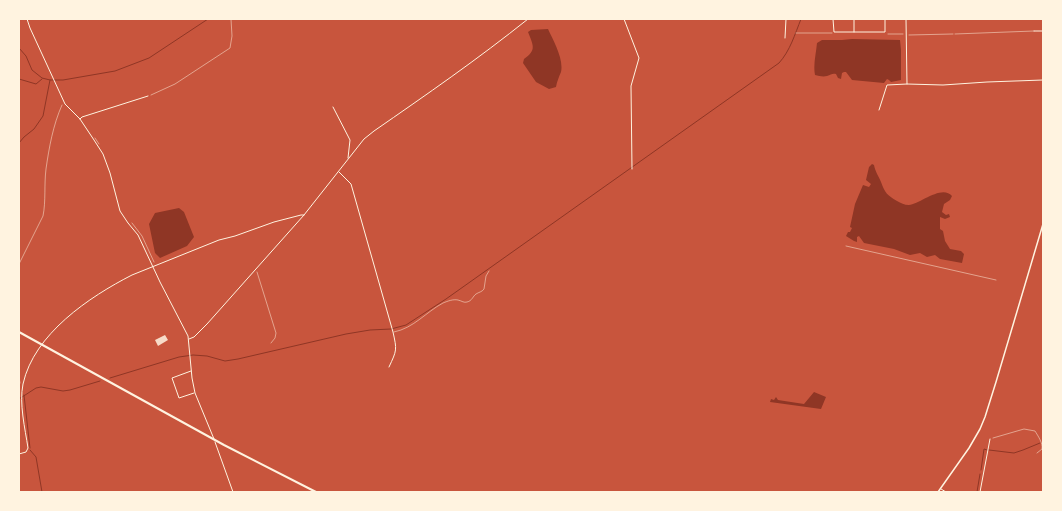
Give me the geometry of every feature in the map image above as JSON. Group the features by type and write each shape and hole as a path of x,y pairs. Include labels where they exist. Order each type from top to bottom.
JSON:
{"highway":[{"path":"19,332 224,445 316,492"}],"street":[{"path":"27,19 65,104 80,119 103,156 110,173 120,210 138,235 152,267 188,336 191,371 195,393 218,448 233,492"},
{"path":"189,339 194,338 207,324 304,215 364,139 528,19"},
{"path":"624,19 639,58 631,86 632,169"},
{"path":"785,38 786,19"},
{"path":"833,19 834,32 885,32 885,19"},
{"path":"854,19 854,32"},
{"path":"906,19 907,84"},
{"path":"1034,31 1043,31"},
{"path":"879,110 887,85 943,85 1043,80"},
{"path":"80,119 102,110 148,96"},
{"path":"333,108 350,140 348,159"},
{"path":"339,172 351,184 392,328 396,349 389,367"},
{"path":"19,454 26,452 28,448 22,399 23,385 28,370 40,347 57,326 84,304 120,281 219,240 274,222 304,215"},
{"path":"938,492 969,448 985,417 1043,224"},
{"path":"191,371 172,378 179,398 195,393"},
{"path":"980,492 990,439"},
{"path":"940,489 946,492"}],"lane":[{"path":"955,34 1034,31"},
{"path":"393,332 411,326 451,300 466,303 470,302 476,294 484,289 486,276 489,271"}],"path":[{"path":"148,96 175,84 230,48 232,36 231,19"},
{"path":"796,33 834,32"},
{"path":"885,32 887,34 955,34"},
{"path":"19,264 43,216 48,163 55,122 63,104"},
{"path":"846,246 996,280"},
{"path":"256,269 276,333 275,338 270,343"},
{"path":"19,376 20,384 23,385"},
{"path":"990,439 1024,429 1035,431 1042,447 1042,450 1037,453"}],"shaded area":[{"path":"548,29 558,50 562,67 556,87 549,89 536,82 523,63 524,59 531,53 533,47 528,32 531,30"},
{"path":"822,40 900,40 901,80 891,82 887,79 884,83 852,80 846,72 842,73 841,79 838,78 836,74 827,76 815,75 814,63 817,43"},
{"path":"872,164 874,165 887,193 903,204 914,204 937,193 943,192 952,196 950,200 944,204 942,212 946,215 949,214 950,217 945,219 940,217 940,229 943,231 945,241 950,249 961,251 964,254 962,263 940,259 935,255 927,257 920,253 910,255 894,249 864,243 859,236 857,237 857,242 846,236 852,228 850,227 855,204 863,185 869,187 871,184 866,180 869,167"},
{"path":"179,208 184,212 194,237 187,246 160,258 155,253 149,224 155,213"},
{"path":"814,392 826,397 821,409 770,402 771,399 774,400 776,397 778,400 804,404"}],"building":[{"path":"165,335 168,340 158,346 155,340"}],"waterway":[{"path":"19,48 26,56 32,70 42,78 50,80 63,80 115,71 149,58 208,19"},
{"path":"110,378 179,357 193,355 207,356 225,361 346,334 370,330 391,329 406,325 446,299 779,63 789,48 801,19"},
{"path":"19,79 36,84 42,79"},
{"path":"19,143 34,129 43,116 50,80"},
{"path":"19,399 36,388 41,387 63,391 100,381"},
{"path":"24,395 30,448"},
{"path":"989,450 1014,453 1040,443"},
{"path":"981,470 984,449 987,450"},
{"path":"30,450 36,457 42,492"},
{"path":"977,492 980,474"}]}
